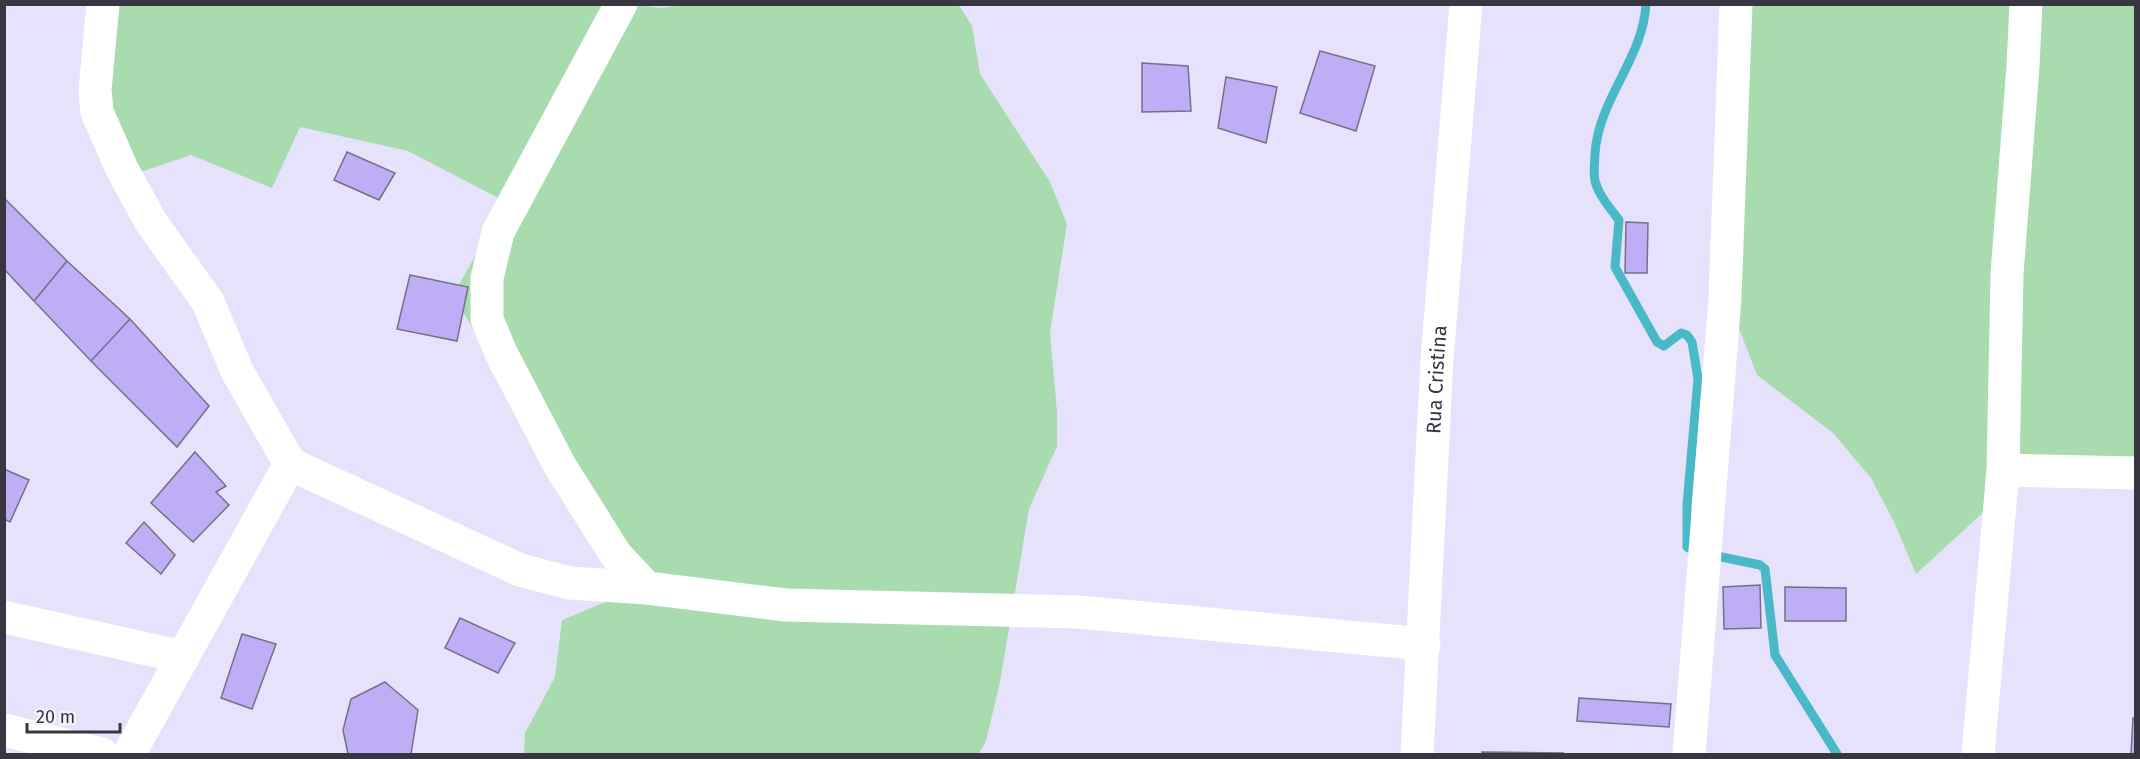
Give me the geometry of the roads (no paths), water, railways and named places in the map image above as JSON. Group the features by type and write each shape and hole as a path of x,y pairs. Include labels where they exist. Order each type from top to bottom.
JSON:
{"street":[{"path":"103,4 95,90 97,112 101,123 122,169 151,222 208,302 237,371 290,464 520,570 570,583 647,588 786,605 1079,612 1424,644"},
{"path":"621,4 498,232 487,278 487,319 501,353 560,466 616,555 647,588"},
{"name":"Rua Cristina","path":"1417,754 1437,359 1466,4"},
{"path":"1689,754 1725,298 1736,4"},
{"path":"1978,754 2003,470 2007,274 2024,66 2026,4"},
{"path":"129,754 290,464"},
{"path":"2003,470 2136,473"},
{"path":"4,617 183,657"},
{"path":"4,730 102,754"}],"waterway":[{"path":"1646,4 1637,43 1604,114 1598,133 1594,178 1602,197 1619,220 1615,267 1657,342 1664,346 1681,333 1687,335 1692,342 1698,379 1687,505 1687,547 1698,553"},
{"path":"1712,555 1760,565 1765,569 1775,655 1837,754"}]}
